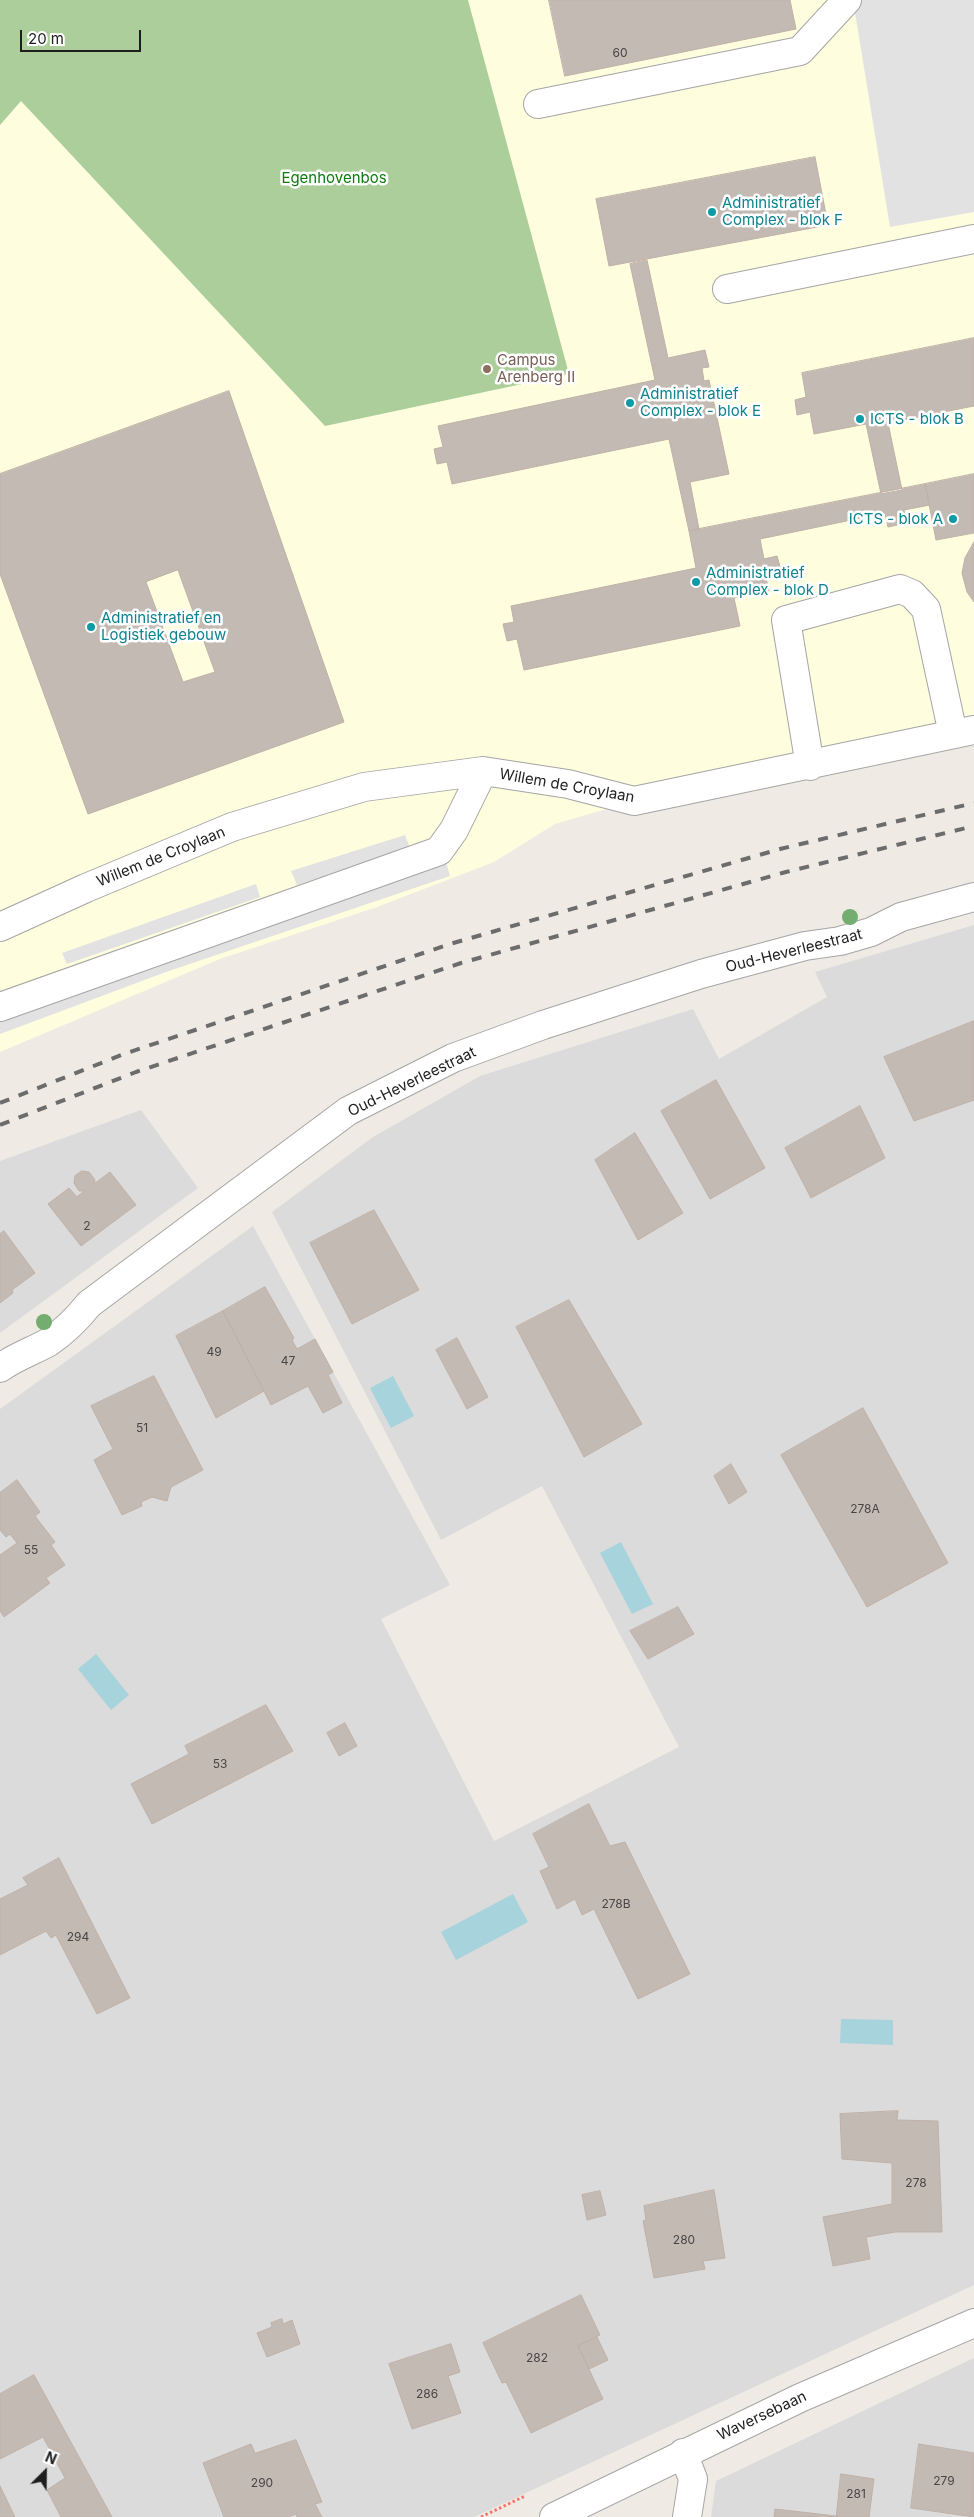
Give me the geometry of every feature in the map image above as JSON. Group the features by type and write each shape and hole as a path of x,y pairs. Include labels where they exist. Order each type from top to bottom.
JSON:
{"street":[{"path":"538,104 800,51 847,0"},
{"path":"727,289 974,239"},
{"path":"810,766 786,620 900,589 912,594 926,609 963,732"},
{"name":"Willem de Croylaan","path":"0,927 86,888 232,828 364,787 483,771 568,784 634,801 810,766 963,732"},
{"path":"0,1007 439,851 454,830 483,771"},
{"name":"Oud-Heverleestraat","path":"0,1368 14,1358 48,1342 70,1327 89,1304 348,1111 453,1058 544,1025 701,974 805,946 840,941 871,932 901,917 974,896"},
{"name":"Waversebaan","path":"554,2517 800,2398 974,2323"},
{"path":"683,2453 693,2479 687,2517"}],"shaded area":[{"name":"Campus Arenberg II","path":"7,0 974,0 974,730 634,801 555,824 494,862 377,907 220,959 0,1052 0,8"},
{"path":"853,0 974,0 974,212 890,227"},
{"path":"405,835 410,848 297,885 291,871"},
{"path":"446,862 450,876 166,972 0,1034 0,1015 300,908"},
{"path":"256,884 260,897 67,964 62,953"},
{"path":"974,925 974,2285 474,2517 0,2517 0,1409 253,1226 450,1585 381,1619 494,1841 679,1747 542,1486 441,1540 272,1212 373,1137 480,1076 693,1009 719,1059 827,997 815,972"},
{"path":"141,1110 198,1188 0,1333 0,1161"},
{"path":"974,2358 974,2517 711,2517 716,2481"}],"green space":[{"name":"Egenhovenbos","path":"0,0 468,0 569,374 325,426 21,101 0,125"}],"water":[{"path":"393,1376 414,1416 391,1428 370,1388"},
{"path":"621,1542 653,1604 632,1614 600,1553"},
{"path":"96,1654 129,1695 111,1710 78,1669"},
{"path":"513,1894 528,1922 456,1960 441,1932"},
{"path":"841,2019 893,2020 893,2045 840,2043"}],"building":[{"path":"549,0 790,0 796,29 565,76"},
{"name":"Administratief Complex - blok F","path":"815,157 828,225 609,266 596,199"},
{"name":"Administratief Complex - blok E","path":"647,260 668,358 705,350 709,367 702,368 704,381 709,380 729,474 690,482 699,529 689,531 669,439 452,484 447,462 437,464 434,449 443,447 438,426 655,380 630,264"},
{"name":"ICTS - blok B","path":"974,338 974,406 888,423 902,490 881,494 866,424 814,434 810,412 797,415 795,400 806,397 802,373"},
{"name":"Administratief en Logistiek gebouw","path":"229,391 344,722 88,814 0,574 0,474","holes":["178,570 215,672 183,682 146,582"]},
{"name":"ICTS - blok A","path":"974,474 974,533 936,540 925,484"},
{"name":"Administratief Complex - blok D","path":"925,484 930,505 904,510 906,523 888,527 885,513 760,539 764,559 777,556 781,570 765,573 769,591 734,598 740,626 524,670 517,639 507,641 503,624 514,622 511,606 696,568 689,531"},
{"name":"ICTS - blok A","path":"974,542 974,602 967,592 962,573 965,558"},
{"path":"974,1021 974,1100 914,1121 884,1057"},
{"path":"716,1080 765,1168 710,1199 661,1111"},
{"path":"860,1106 885,1158 811,1198 785,1148"},
{"path":"635,1133 683,1213 638,1240 595,1160"},
{"path":"82,1171 89,1172 95,1180 94,1184 110,1172 136,1205 81,1246 48,1204 69,1188 77,1197 84,1191 79,1191 74,1183 75,1176"},
{"path":"374,1210 419,1290 352,1324 310,1243"},
{"path":"4,1231 35,1273 12,1290 13,1293 0,1303 0,1234"},
{"path":"265,1287 294,1338 292,1340 297,1349 315,1339 333,1372 328,1375 342,1403 323,1413 308,1386 271,1405 223,1311"},
{"path":"569,1300 642,1424 584,1457 516,1327"},
{"path":"223,1311 264,1391 216,1418 176,1336"},
{"path":"457,1338 488,1397 467,1409 436,1350"},
{"path":"154,1376 203,1470 171,1487 167,1501 152,1497 141,1502 142,1506 122,1515 94,1460 113,1449 91,1406"},
{"path":"863,1408 948,1563 867,1607 781,1455"},
{"path":"731,1464 747,1492 729,1504 714,1476"},
{"path":"17,1480 40,1512 35,1516 55,1542 51,1545 65,1565 46,1578 50,1583 4,1617 0,1611 0,1555 17,1543 10,1534 6,1537 0,1530 0,1493"},
{"path":"678,1607 694,1634 648,1659 630,1631"},
{"path":"266,1705 293,1751 152,1824 131,1784 189,1754 185,1746"},
{"path":"345,1723 357,1746 339,1756 327,1733"},
{"path":"589,1804 610,1846 625,1842 690,1974 638,1999 594,1909 582,1915 575,1899 557,1909 540,1871 549,1867 533,1834"},
{"path":"59,1858 130,1998 97,2014 56,1935 51,1938 46,1931 0,1955 0,1899 28,1885 23,1878"},
{"path":"898,2111 897,2120 938,2121 942,2232 895,2232 866,2237 870,2259 833,2266 823,2217 892,2204 892,2163 842,2159 840,2114"},
{"path":"714,2190 725,2258 703,2261 705,2269 654,2278 643,2221 646,2220 644,2206"},
{"path":"600,2191 606,2215 587,2220 582,2195"},
{"path":"581,2295 600,2335 578,2346 603,2399 531,2433 506,2382 502,2383 483,2343"},
{"path":"282,2319 283,2324 292,2320 300,2344 267,2357 257,2333 272,2327 271,2323"},
{"path":"597,2337 608,2360 589,2369 578,2346"},
{"path":"451,2344 460,2372 448,2376 461,2413 412,2429 389,2364"},
{"path":"34,2375 112,2517 61,2517 47,2490 65,2478 43,2437 0,2459 0,2394"},
{"path":"296,2440 322,2502 315,2504 322,2517 297,2517 296,2514 288,2517 224,2517 203,2463 251,2444 255,2453"},
{"path":"919,2444 974,2453 974,2517 911,2508"},
{"path":"841,2474 874,2479 869,2517 774,2517 775,2509 836,2516"},
{"path":"0,2486 15,2517 0,2517"}],"railway":[{"path":"0,1103 124,1054 450,944 780,849 974,803"},
{"path":"0,1125 136,1072 461,963 786,872 974,826"}],"place":[{"name":"Administratief Complex - blok F","path":"712,212"},
{"name":"Campus Arenberg II","path":"487,369"},
{"name":"Administratief Complex - blok E","path":"630,403"},
{"name":"ICTS - blok B","path":"860,419"},
{"name":"ICTS - blok A","path":"953,519"},
{"name":"Administratief Complex - blok D","path":"696,582"},
{"name":"Administratief en Logistiek gebouw","path":"91,627"}]}
